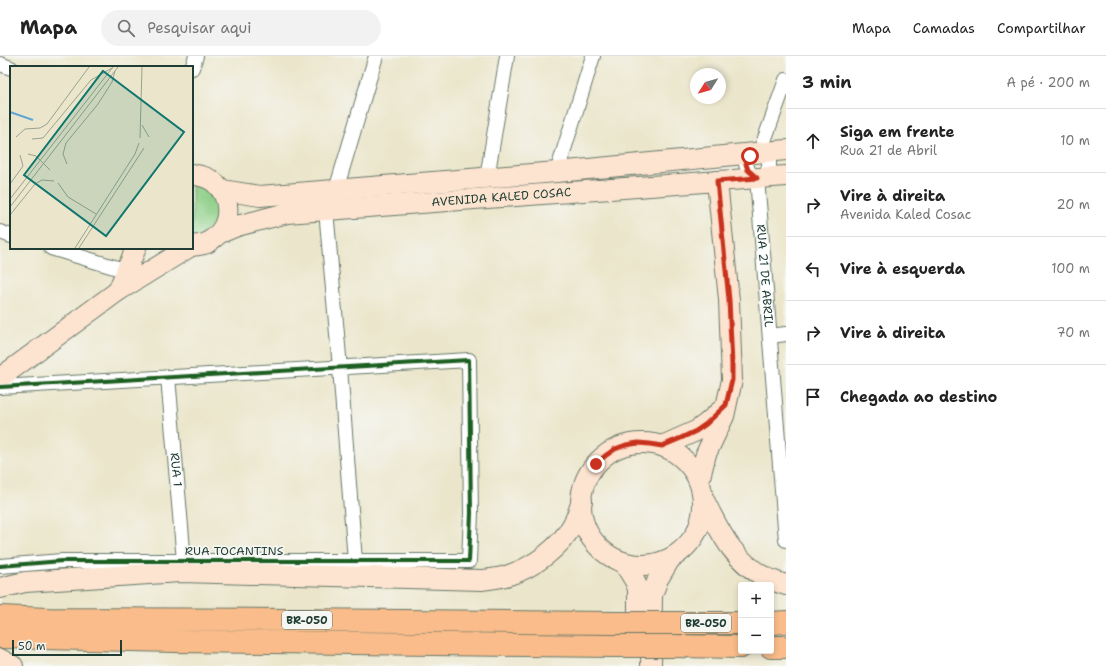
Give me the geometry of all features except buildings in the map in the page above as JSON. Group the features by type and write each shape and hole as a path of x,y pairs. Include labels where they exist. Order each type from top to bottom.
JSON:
{"highway":[{"name":"BR-050","path":"0,616 48,619 738,623"},
{"path":"774,622 786,622"},
{"name":"BR-050","path":"0,637 35,639 221,642 738,647"},
{"path":"774,647 786,647"}],"street":[{"path":"193,66 196,56"},
{"path":"336,190 376,56"},
{"path":"487,178 507,56"},
{"path":"557,172 593,56"},
{"path":"0,64 10,68"},
{"name":"RUA 21 DE ABRIL","path":"786,80 760,152 750,156 746,164 748,170 757,178 784,492 786,540"},
{"name":"AVENIDA KALED COSAC","path":"222,190 260,196 557,172 786,150"},
{"path":"693,159 693,183"},
{"path":"193,174 204,176 214,182 222,190 226,200 228,212 226,223 220,233"},
{"name":"AVENIDA KALED COSAC","path":"193,246 207,243 220,233 237,226 287,213 786,176"},
{"path":"698,481 706,454 724,416 732,380 729,300 717,181"},
{"path":"326,210 355,561"},
{"path":"0,232 10,236"},
{"path":"55,249 134,273"},
{"path":"134,273 136,249"},
{"path":"0,378 118,291 134,273 186,249"},
{"path":"770,336 786,334"},
{"name":"RUA TOCANTINS","path":"0,566 62,561 468,561 471,513 470,360 340,368"},
{"path":"0,387 340,368"},
{"name":"RUA 1","path":"168,377 184,561"},
{"path":"662,446 701,428 726,405"},
{"path":"704,500 701,524 696,535 689,544 680,553 670,559 647,566 624,563 603,551 594,542 588,532 581,509 584,485 596,464 605,456 615,449 626,445 644,443 662,446 682,458 691,467 701,488 704,500 718,529 729,547 748,566 768,579 786,585"},
{"path":"0,588 25,582 180,572 482,580 509,575 531,565 546,555 561,540 572,525 578,514 582,501"},
{"path":"651,666 652,595 658,579 670,559"},
{"path":"624,563 638,589 639,666"},
{"path":"0,659 13,666"}],"green space":[{"path":"193,184 208,190 212,194 216,203 217,218 211,230 205,235 193,239"}],"cycle path":[{"path":"0,387 469,360 471,513 469,561 62,561 0,566"}],"route":[{"path":"596,464 615,449 626,445 638,443 662,446 681,438 696,431 706,424 726,405 732,380 732,364 729,300 717,181 757,178 748,170 746,164 750,156"}]}
